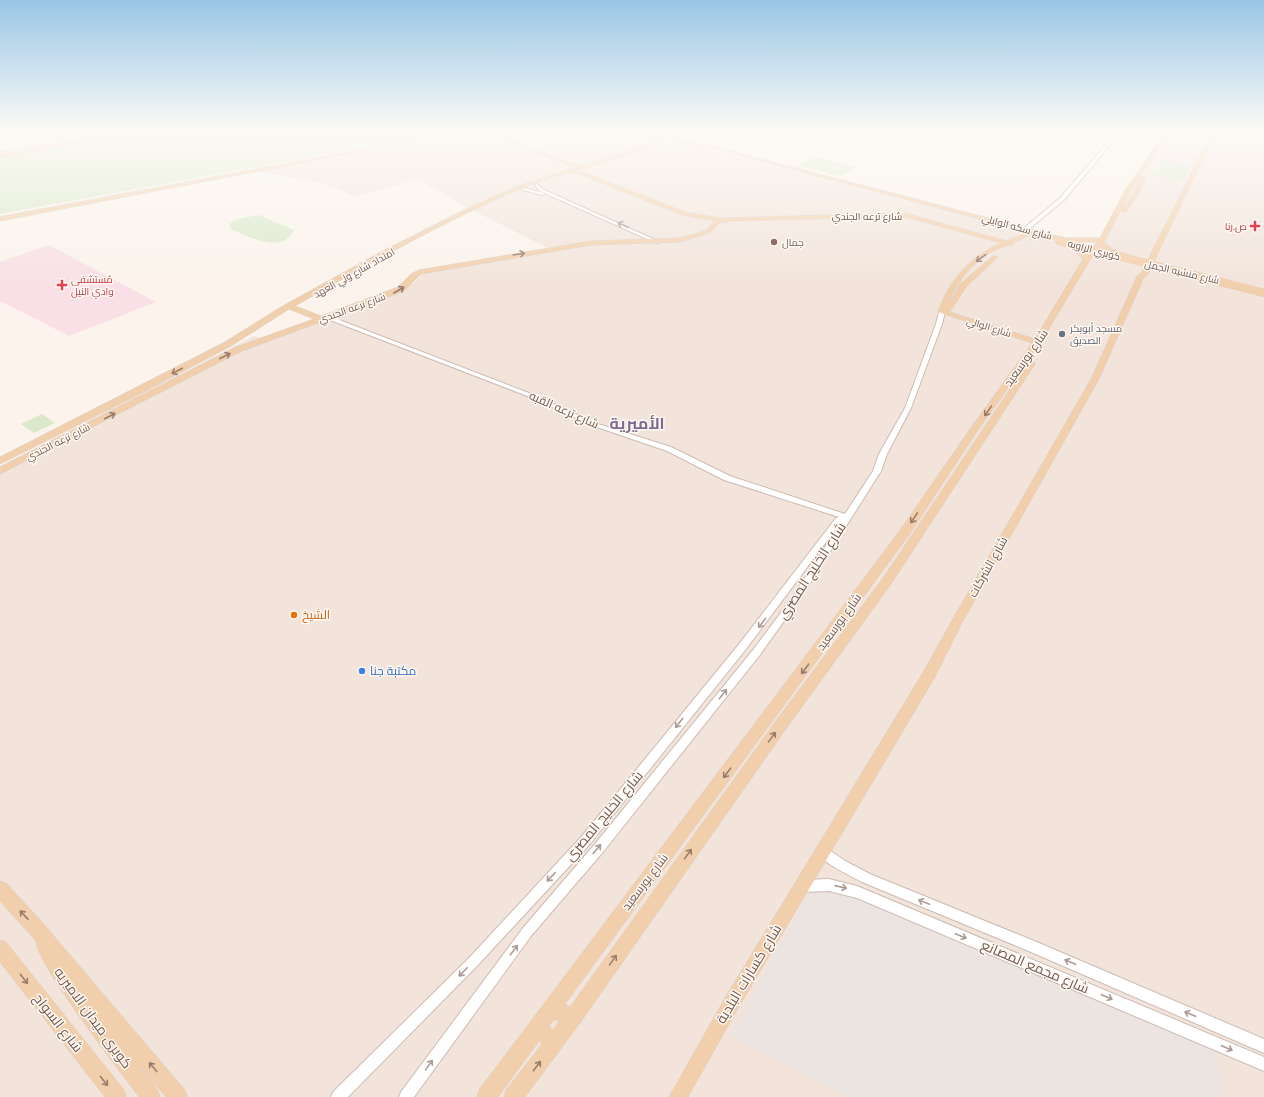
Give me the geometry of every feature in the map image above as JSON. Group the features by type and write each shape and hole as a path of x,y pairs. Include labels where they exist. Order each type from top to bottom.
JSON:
{"main road":[{"path":"0,218 181,183"},
{"path":"472,211 511,190 534,183"},
{"path":"472,211 541,183"},
{"path":"608,183 624,189"},
{"path":"612,183 676,211 720,220"},
{"name":"شارع سكه الوايلي","path":"840,183 1069,242 1087,258"},
{"name":"شارع سكه الوايلي","path":"841,183 903,200"},
{"name":"شارع بورسعيد","path":"514,1097 574,1017 766,746 887,581 1047,340 1137,183"},
{"name":"شارع بورسعيد","path":"1132,192 1139,183"},
{"name":"شارع الشركات","path":"823,852 934,667 962,612 1095,379 1148,262 1188,183"},
{"name":"كوبري الزاويه","path":"903,200 1114,256 1264,290"},
{"name":"امتداد شارع ولي العهد","path":"287,309 425,233 472,211"},
{"name":"شارع ترعه الجندي","path":"0,471 239,349 401,289 407,284 414,274 419,272 540,249 595,242 658,242 695,237 711,229 720,220 729,222 904,217 1008,244"},
{"name":"شارع سكه الوايلي","path":"1027,231 1037,236 1101,246"},
{"name":"شارع الخليج المصري","path":"945,313 948,292 957,279 991,251 1008,244 1027,231"},
{"name":"شارع الخليج المصري","path":"945,313 957,294 979,270 999,255 1037,236"},
{"name":"شارع بورسعيد","path":"486,1097 905,532 1037,342 1087,258 1101,246"},
{"name":"شارع منشيه الجمل","path":"1101,246 1119,255 1264,290"},
{"name":"شارع منشيه الجمل","path":"1101,246 1119,255"},
{"name":"شارع ترعه الجندي","path":"0,461 137,392 287,309"},
{"name":"شارع ترعه القبه","path":"287,309 322,319"},
{"name":"شارع الوالي","path":"945,313 1037,342"},
{"path":"251,330 271,336"},
{"path":"971,435 983,438"},
{"name":"شارع كسارات البلدية","path":"678,1097 730,1004 823,852"},
{"path":"0,889 42,935 178,1097"},
{"name":"كوبرى ميدان الاميريه","path":"42,935 48,954 58,971 151,1097"},
{"name":"شارع السواح","path":"0,948 117,1097"},
{"path":"554,1004 562,1014 574,1017"},
{"path":"535,1031 544,1033 554,1044"}],"street":[{"name":"شارع الخليج المصري","path":"1027,231 1062,199 1075,183"},
{"path":"536,185 541,190 658,242"},
{"path":"524,189 535,191 646,241"},
{"name":"شارع الخليج المصري","path":"406,1097 527,932 608,836 756,653 797,598 877,471 882,454 908,408 945,313"},
{"name":"شارع ترعه القبه","path":"322,319 530,395 594,424 669,449 727,478 847,517"},
{"name":"شارع الخليج المصري","path":"338,1097 474,962 586,840 768,615 839,520 847,517"},
{"name":"شارع مجمع المصانع","path":"823,852 843,866 866,878 1028,944 1264,1046"},
{"name":"شارع مجمع المصانع","path":"802,886 820,884 848,889 1264,1064"}],"shaded area":[{"path":"320,183 403,183 356,196"},
{"path":"425,183 839,183 1095,250 1121,204 1135,183 1264,183 1264,1097 0,1097 0,466 254,336 263,340 402,290 415,282 423,273 552,250 468,208"},
{"name":"مُستشفى وادي النيل","path":"49,245 156,302 69,336 0,301 0,262"},
{"path":"811,887 844,889 1217,1052 1222,1097 847,1097 731,1035"}],"green space":[{"path":"0,183 168,183 0,214"},
{"path":"259,215 294,230 289,237 282,242 274,243 265,242 247,236 231,229 229,224 238,219"},
{"path":"42,414 55,423 34,433 21,424"}],"place":[{"name":"ص.رنا","path":"1255,226"},
{"name":"جمال","path":"774,242"},
{"name":"مُستشفى وادي النيل","path":"62,285"},
{"name":"مسجد أبوبكر الصديق","path":"1062,334"},
{"name":"الشيخ","path":"294,615"},
{"name":"مكتبة جنا","path":"362,671"}],"district":[{"name":"الأميرية","path":"637,423"}]}
